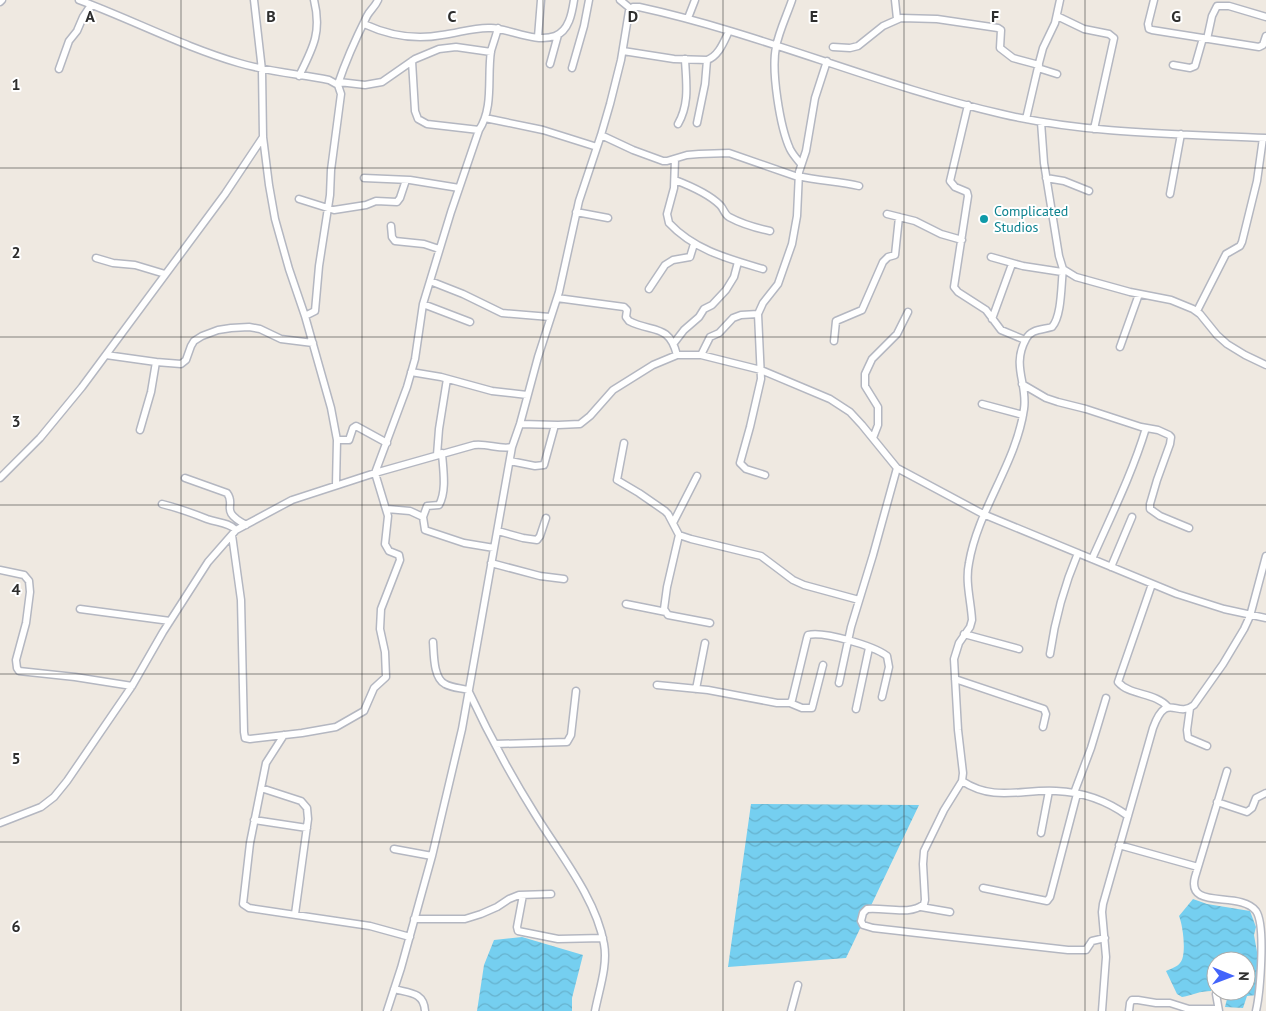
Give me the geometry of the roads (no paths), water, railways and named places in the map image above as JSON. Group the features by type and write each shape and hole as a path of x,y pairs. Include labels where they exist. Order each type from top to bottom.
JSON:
{"street":[{"path":"79,0 212,54 262,70 339,83 365,85 382,82 427,53 447,48 456,47 491,52"},
{"path":"254,0 262,70 263,137 269,185 275,219 331,408 337,440 336,485"},
{"path":"299,76 314,46 317,34 318,22 314,0"},
{"path":"305,316 315,311 341,94 339,83 345,63 368,14 378,0"},
{"path":"538,37 541,0"},
{"path":"550,64 558,35 569,22 574,0"},
{"path":"572,68 589,0"},
{"path":"620,0 631,9"},
{"path":"688,18 695,0"},
{"path":"792,0 776,44 774,61 781,117 790,148 794,157 801,164"},
{"path":"895,0 898,19"},
{"path":"1026,119 1043,48 1057,16 1060,0"},
{"path":"1154,0 1148,24 1149,29 1258,47 1263,45 1266,36"},
{"path":"59,69 69,41 91,4"},
{"path":"1173,65 1190,68 1195,66 1217,6 1229,6 1266,17"},
{"path":"631,9 639,7 688,18 776,44 905,89 1026,119 1094,129 1265,138 1242,242 1240,246 1226,254 1197,312"},
{"path":"387,1011 432,856 462,729 512,447 557,298 576,212 601,135 623,52 628,16 631,9"},
{"path":"1057,16 1084,29 1109,34 1114,38 1094,129"},
{"path":"832,47 850,48 858,46 883,26 898,19 937,18 998,28 1001,30 1000,48 1009,56 1057,74"},
{"path":"364,24 382,32 429,37 452,34 469,29 498,28 538,37 558,35"},
{"path":"162,504 226,524 234,533 241,600 244,736 250,739 331,728 360,713 365,708 374,688 386,677 385,652 380,629 381,609 400,560 399,555 389,551 385,544 388,522 387,509 375,473 387,444 415,359 423,304 439,249 479,130 485,118 489,96 491,52 498,28"},
{"path":"623,52 707,60 718,52 729,31"},
{"path":"678,124 684,112 687,99 685,59"},
{"path":"697,123 705,84 707,60"},
{"path":"765,475 746,469 740,463 757,402 761,370 758,314 763,303 778,284 792,244 797,216 798,176 810,139 816,93 827,61"},
{"path":"412,62 414,111 418,120 427,124 479,130"},
{"path":"968,105 950,181 955,187 968,193 954,287 958,292 986,310 1001,330 1025,340"},
{"path":"485,118 543,130 597,147"},
{"path":"920,907 924,904 925,900 924,851 950,799 961,783 963,766 958,730 954,659 959,643 972,620 967,575 968,563 983,514 1007,462 1023,415 1025,396 1019,367 1025,340 1032,332 1052,327 1058,313 1062,271 1046,178 1041,122"},
{"path":"1170,194 1180,134"},
{"path":"601,135 633,150 663,160 712,152 729,153 798,176 819,181 837,181 859,186"},
{"path":"0,478 54,422 106,355 225,194 263,137"},
{"path":"675,159 675,180 667,214 667,220 673,228 694,244 711,252 763,269"},
{"path":"364,178 406,180 459,188"},
{"path":"1046,178 1064,181 1089,191"},
{"path":"299,199 327,209 337,210 376,201 397,202 406,180"},
{"path":"675,180 693,188 720,205 725,214 730,218 770,231"},
{"path":"576,212 608,218"},
{"path":"887,214 914,221 941,234 962,240"},
{"path":"834,342 836,321 862,310 883,262 888,257 895,255 899,217"},
{"path":"391,226 392,237 395,242 424,244 439,249"},
{"path":"649,289 664,265 673,260 690,257 694,244"},
{"path":"991,257 1012,264 1062,271 1076,277 1139,294 1178,302 1197,312 1221,339 1238,351 1266,364"},
{"path":"96,258 113,263 135,265 165,274"},
{"path":"674,343 699,317 704,309 712,305 726,290 734,277 738,262"},
{"path":"992,319 1012,264"},
{"path":"430,281 463,294 502,313 550,318"},
{"path":"1120,346 1139,294"},
{"path":"557,298 624,307 627,310 626,317 629,321 666,334 674,343 677,355"},
{"path":"423,304 470,322"},
{"path":"873,438 878,425 878,407 865,386 865,374 872,359 897,334 908,312"},
{"path":"701,355 710,337 719,333 734,318 741,315 758,314"},
{"path":"106,355 181,364 186,360 194,341 218,330 231,328 255,328 280,339 313,343"},
{"path":"520,424 577,425 583,423 616,388 653,365 677,355 701,355 761,370 812,390 839,404 856,418 897,468 983,514 1152,584 1209,605 1250,616 1266,618"},
{"path":"140,430 151,392 156,362"},
{"path":"411,372 448,379 492,391 527,395"},
{"path":"448,379 439,429 443,484 441,500 436,506 427,506 423,517 425,530 464,542 494,548"},
{"path":"1022,384 1042,396 1058,402 1165,432 1171,437 1150,509 1160,516 1189,528"},
{"path":"982,404 1023,415"},
{"path":"510,461 535,466 544,465 555,425"},
{"path":"337,440 349,440 353,428 356,426 387,444"},
{"path":"1092,559 1123,493 1146,428"},
{"path":"624,443 617,480 665,511 679,535 667,586 664,605 666,612"},
{"path":"0,823 41,807 54,797 67,782 132,686 163,632 208,562 234,533 292,500 336,485 463,447 481,444 505,448 512,447"},
{"path":"839,683 848,640 897,468"},
{"path":"673,523 697,476"},
{"path":"185,478 227,493 230,498 229,508 231,514 246,525"},
{"path":"387,509 410,511 423,517"},
{"path":"1111,567 1132,517"},
{"path":"498,531 537,540 546,518"},
{"path":"679,535 761,556 793,580 804,585 859,600"},
{"path":"1050,654 1059,609 1070,571 1078,553"},
{"path":"1207,746 1188,738 1187,730 1190,708 1223,664 1250,616 1266,556"},
{"path":"491,563 540,576 564,578"},
{"path":"0,570 24,575 29,581 30,592 25,629 16,660 19,671 132,686"},
{"path":"1152,584 1118,682 1128,689 1161,700 1168,707"},
{"path":"626,604 666,612 672,616 710,623"},
{"path":"80,608 170,621"},
{"path":"790,703 808,636 815,634 848,640 884,654 889,660 882,697"},
{"path":"964,634 1019,649"},
{"path":"433,642 437,674 440,680 446,685 468,690"},
{"path":"696,689 704,643"},
{"path":"856,709 869,648"},
{"path":"657,685 696,689 777,703 790,703 802,708 812,708 823,665"},
{"path":"955,679 1044,709 1046,714 1043,727"},
{"path":"468,690 495,744 531,807 584,892 596,917 603,938 605,958 595,1011"},
{"path":"495,744 567,742 571,735 576,691"},
{"path":"983,888 1047,901 1050,897 1076,793 1106,698"},
{"path":"1102,1011 1105,938 1102,904 1119,845 1153,728 1160,712 1168,707 1190,708"},
{"path":"284,735 268,759 254,820 243,904 249,908 370,926 410,936"},
{"path":"1227,771 1193,889 1198,894 1211,898 1235,900 1250,906 1256,912 1260,932 1261,966 1256,1011"},
{"path":"961,783 1001,794 1050,791 1076,793 1102,800 1128,816"},
{"path":"261,788 305,804 308,812 295,914"},
{"path":"1041,833 1050,791"},
{"path":"1217,802 1247,812 1252,808 1256,798 1266,793"},
{"path":"254,820 307,828"},
{"path":"1119,845 1198,867"},
{"path":"394,849 432,856"},
{"path":"414,919 465,919 497,907 509,898 523,895 551,894"},
{"path":"523,895 517,927 518,932 558,939 603,938"},
{"path":"950,912 920,907 907,910 867,909 863,913 862,924 873,928 1068,950 1086,950 1092,941 1105,938"},
{"path":"791,1011 798,986"},
{"path":"394,989 419,997 424,1002 425,1011"},
{"path":"1128,1011 1130,1002 1135,1000 1156,1003 1170,1002 1189,1009 1218,1010"}],"water":[{"path":"751,804 919,805 846,958 728,967"},
{"path":"1193,899 1207,904 1250,911 1256,927 1254,935 1257,952 1257,995 1256,951 1206,951 1206,991 1182,997 1177,994 1166,971 1177,966 1182,959 1184,940 1179,916"},
{"path":"522,937 583,955 572,998 572,1011 477,1011 484,965 494,940"},
{"path":"1226,1001 1245,1001 1243,1008 1225,1007"}],"place":[{"name":"Complicated Studios","path":"984,219"}]}
